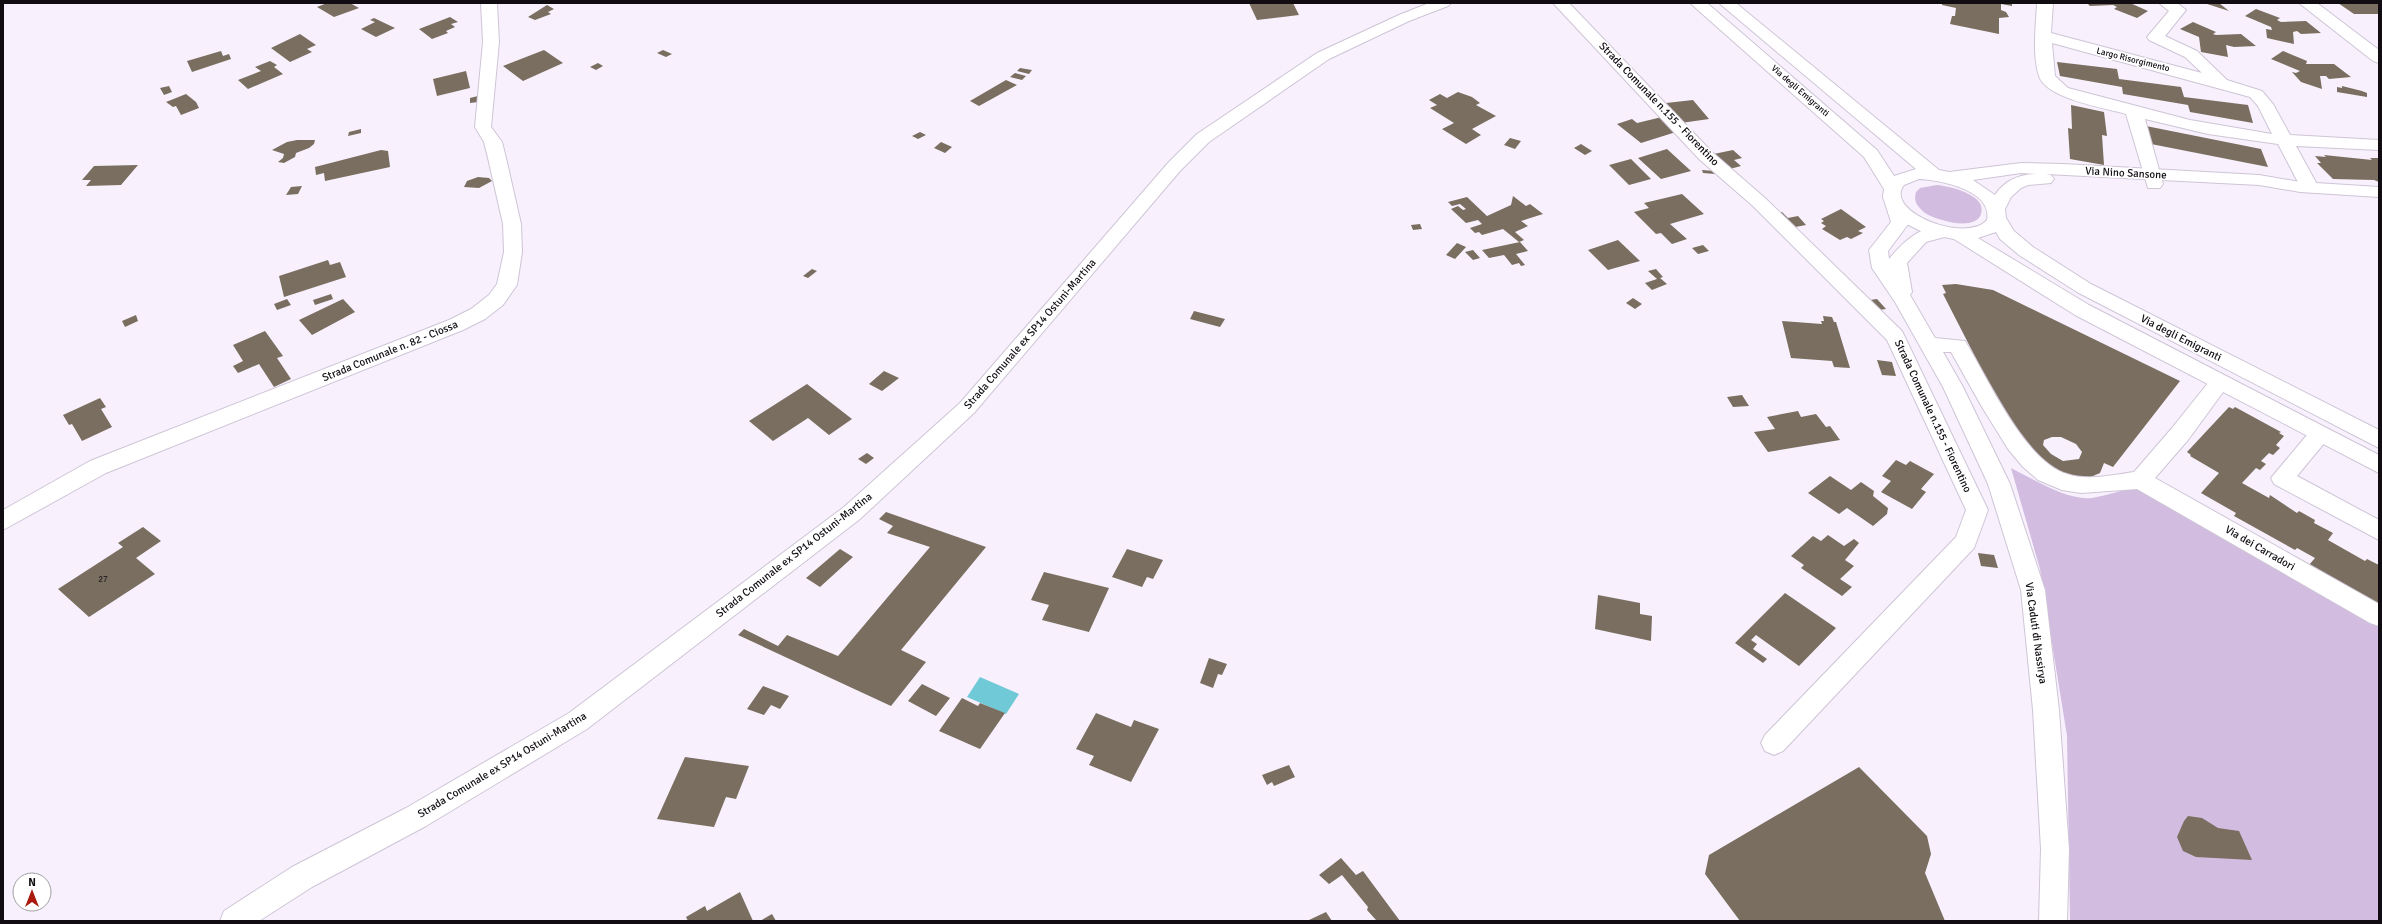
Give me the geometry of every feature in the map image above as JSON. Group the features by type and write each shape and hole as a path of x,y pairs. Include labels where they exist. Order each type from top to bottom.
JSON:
{"street":[{"name":"Strada Comunale n. 82 - Ciossa","path":"3,521 98,467 456,325 478,314 496,300 507,285 513,247 512,224 493,142 483,127 490,42 489,3"},
{"name":"Strada Comunale ex SP14 Ostuni-Martina","path":"234,921 302,877 416,817 578,721 852,513 967,408 1174,167 1203,138 1323,56 1404,18 1443,3"},
{"name":"Strada Comunale n.155 - Fiorentino","path":"1562,3 1706,156 1760,202 1895,336 1977,510 1966,542 1774,743"},
{"name":"Via degli Emigranti","path":"1698,3 1871,154 1892,192 1897,207 1908,217 1923,226 1949,233 2082,310 2219,383 2379,465"},
{"name":"Via degli Emigranti","path":"1727,3 1933,174"},
{"path":"2045,3 2043,36 2047,77 2062,91 2179,123 2285,140 2379,145"},
{"name":"Largo Risorgimento","path":"2167,3 2178,10 2155,37 2191,54 2222,83"},
{"path":"2307,3 2379,58"},
{"name":"Largo Risorgimento","path":"2043,36 2222,83 2256,94 2265,104 2285,140 2305,187"},
{"path":"2134,111 2153,179"},
{"name":"Via Nino Sansone","path":"1951,177 2021,168 2265,189 2305,187 2379,192"},
{"name":"Via degli Emigranti","path":"1892,192 1898,181 1907,176 1933,174 1951,177 1980,190 1996,213 2007,235 2026,251 2084,288 2379,440"},
{"name":"Via Nino Sansone","path":"1996,213 2006,189 2020,182 2040,179 2153,179"},
{"name":"Via Caduti di Nassirya","path":"1892,192 1900,223 1878,250 1882,268 1904,301 1953,387 1999,484 2033,590 2046,710 2055,849 2053,921"},
{"name":"Via degli Emigranti","path":"1949,233 1985,231 1993,225 1996,213"},
{"name":"Via Caduti di Nassirya","path":"1904,301 1897,262 1919,238 1949,233"},
{"path":"1928,344 1958,346 2011,437 2022,453 2039,470 2061,482 2097,485 2140,480 2180,434 2219,383"},
{"path":"2320,435 2282,478 2379,531"},
{"name":"Via dei Carradori","path":"2140,480 2379,616"}],"shaded area":[{"path":"1937,185 1950,187 1973,197 1982,207 1981,214 1977,219 1971,222 1955,223 1938,219 1925,213 1917,204 1915,199 1916,192 1920,188"},
{"path":"2011,468 2062,493 2083,498 2098,497 2138,486 2379,625 2379,921 2070,921 2067,736 2040,569"}],"water":[{"path":"980,677 1019,694 1006,714 967,697"}],"building":[{"path":"327,3 350,3 359,8 334,17 317,7"},
{"path":"1249,3 1293,3 1299,15 1257,20"},
{"path":"1942,3 2012,3 2012,6 2001,4 2001,10 2006,12 2009,17 1999,18 1999,34 1950,24 1952,16 1955,16 1956,8 1942,5"},
{"path":"2087,3 2130,3 2148,11 2137,18 2114,9 2117,7 2113,5 2090,6"},
{"path":"2204,3 2219,3 2229,11"},
{"path":"2338,3 2379,3 2379,14 2354,14"},
{"path":"547,5 554,9 548,12 551,14 535,20 528,17"},
{"path":"2256,9 2280,18 2277,20 2281,22 2306,21 2321,33 2301,34 2297,31 2293,32 2294,44 2267,38 2266,29 2272,30 2271,27 2245,16"},
{"path":"450,17 458,22 451,24 455,27 446,31 448,33 432,39 419,29"},
{"path":"374,18 395,28 376,37 361,29 375,22 370,20"},
{"path":"2193,22 2216,32 2213,34 2216,35 2241,34 2256,46 2234,47 2226,45 2228,57 2201,52 2199,37 2180,29"},
{"path":"300,34 316,45 307,49 312,52 290,62 271,48"},
{"path":"544,50 563,63 523,81 503,66"},
{"path":"663,50 672,54 666,57 657,53"},
{"path":"221,51 223,56 229,54 231,59 192,72 187,61"},
{"path":"2283,51 2307,61 2306,64 2334,64 2351,77 2329,79 2326,76 2320,76 2322,89 2301,82 2292,72 2296,73 2300,71 2271,59"},
{"path":"270,61 277,65 274,67 283,74 248,89 238,80 261,71 255,67"},
{"path":"2057,62 2117,69 2119,79 2181,87 2184,97 2248,105 2253,123 2190,112 2188,105 2123,94 2122,87 2060,76"},
{"path":"598,63 603,66 596,70 590,67"},
{"path":"1020,68 1032,70 1029,74 1017,71"},
{"path":"466,71 470,88 437,96 433,79"},
{"path":"1015,73 1026,76 1022,80 1010,77"},
{"path":"1006,80 1017,85 979,106 970,101"},
{"path":"169,86 172,92 164,95 160,88"},
{"path":"2342,86 2367,93 2367,97 2337,92 2337,87 2342,88"},
{"path":"1458,92 1472,97 1480,103 1476,105 1496,116 1472,129 1481,135 1466,144 1442,129 1454,123 1430,108 1437,105 1429,100 1440,94 1447,98"},
{"path":"186,94 196,102 199,108 181,115 176,106 173,107 166,102"},
{"path":"478,96 478,102 470,103 470,98"},
{"path":"1693,100 1709,119 1681,123 1666,103"},
{"path":"2071,105 2104,112 2107,136 2102,135 2104,165 2070,159 2068,128 2072,129"},
{"path":"1662,117 1676,132 1641,143 1617,124 1632,119 1637,123"},
{"path":"2146,126 2261,149 2268,167 2151,144"},
{"path":"361,129 361,133 348,136 349,132"},
{"path":"920,132 926,135 918,139 912,136"},
{"path":"1510,138 1521,141 1515,149 1504,145"},
{"path":"297,140 315,140 314,144 309,148 296,153 295,157 284,163 278,162 283,158 284,154 272,150 287,142"},
{"path":"941,142 952,147 945,153 934,148"},
{"path":"1581,144 1592,151 1585,155 1574,148"},
{"path":"1667,149 1691,171 1661,179 1638,158"},
{"path":"381,150 388,151 390,167 325,181 324,173 316,175 315,167"},
{"path":"1733,150 1742,158 1734,160 1741,166 1726,170 1709,155"},
{"path":"2324,155 2372,160 2370,158 2379,158 2379,182 2374,180 2333,179 2317,163 2321,163 2315,156 2326,157"},
{"path":"1631,159 1651,179 1629,185 1609,165"},
{"path":"138,165 121,185 86,186 91,180 82,180 94,166"},
{"path":"1702,170 1714,171 1715,174 1703,173"},
{"path":"478,177 489,178 492,181 479,188 464,187 467,181"},
{"path":"302,186 298,194 286,195 291,187"},
{"path":"1682,194 1704,214 1670,224 1687,239 1672,244 1661,233 1656,234 1634,212 1649,208 1644,203"},
{"path":"1513,196 1526,206 1530,204 1543,214 1521,221 1528,226 1515,232 1524,240 1519,242 1503,229 1482,235 1479,232 1475,233 1470,228 1482,224 1478,220 1466,223 1451,209 1458,206 1463,210 1466,209 1460,204 1452,206 1448,202 1467,197 1487,216 1511,205"},
{"path":"1841,209 1866,227 1858,231 1863,233 1851,239 1847,237 1840,240 1822,229 1826,226 1821,223 1824,221 1821,219"},
{"path":"1782,212 1788,218 1798,216 1806,225 1790,228 1775,213"},
{"path":"1420,224 1422,229 1413,230 1411,225"},
{"path":"1618,240 1640,261 1608,270 1588,250"},
{"path":"1520,242 1528,251 1516,254 1525,265 1521,266 1519,263 1512,265 1504,255 1489,258 1482,250"},
{"path":"1457,243 1466,247 1455,259 1446,255"},
{"path":"1703,245 1709,251 1698,254 1692,248"},
{"path":"1473,250 1480,258 1473,260 1465,252"},
{"path":"328,260 330,265 340,262 346,277 284,297 279,276"},
{"path":"812,269 817,271 808,278 803,276"},
{"path":"1656,269 1663,277 1660,278 1667,284 1652,290 1645,283 1657,279 1648,271"},
{"path":"1956,284 1993,290 2180,381 2113,467 2104,463 2100,473 2086,479 2051,473 2023,450 1943,294 1946,293 1942,285","holes":["2052,437 2061,437 2076,444 2082,452 2079,459 2063,461 2051,454 2043,445 2044,440"]},
{"path":"331,294 333,299 315,305 313,300"},
{"path":"1633,298 1642,304 1635,309 1626,303"},
{"path":"287,299 291,305 277,310 274,304"},
{"path":"343,299 355,312 312,335 299,320"},
{"path":"1877,299 1886,309 1879,310 1870,300"},
{"path":"1194,311 1225,319 1220,327 1190,319"},
{"path":"136,315 138,321 125,327 122,321"},
{"path":"1823,316 1832,317 1834,322 1836,322 1850,368 1834,367 1832,361 1791,358 1782,321 1822,324 1821,321 1824,321"},
{"path":"265,331 283,356 277,358 291,379 274,387 259,364 238,373 233,366 243,361 233,345"},
{"path":"1877,360 1892,362 1896,376 1882,375"},
{"path":"884,371 899,378 882,391 869,384"},
{"path":"807,384 852,419 829,435 808,418 773,441 749,421"},
{"path":"1742,395 1749,406 1733,407 1727,397"},
{"path":"100,398 106,407 101,409 112,427 82,441 72,424 69,425 63,415"},
{"path":"2229,407 2233,409 2235,407 2281,432 2279,433 2284,436 2276,445 2280,448 2273,455 2269,453 2261,461 2266,464 2260,470 2256,468 2242,483 2269,498 2270,495 2297,513 2299,511 2315,520 2314,523 2333,533 2328,540 2365,561 2367,559 2379,565 2379,608 2309,565 2315,558 2297,548 2295,550 2234,516 2236,513 2201,493 2219,473 2190,456 2191,455 2187,452"},
{"path":"1798,411 1801,417 1816,414 1826,427 1830,426 1840,440 1768,452 1754,432 1775,429 1767,417"},
{"path":"867,453 874,458 866,464 858,459"},
{"path":"1896,460 1906,465 1910,461 1934,474 1921,489 1926,492 1912,509 1881,492 1891,481 1882,476"},
{"path":"1830,476 1851,490 1861,482 1874,491 1873,496 1888,508 1887,514 1873,526 1847,508 1839,514 1808,493"},
{"path":"886,512 986,547 901,650 926,662 891,706 738,635 744,629 778,646 787,635 838,656 930,547 887,533 893,526 879,519"},
{"path":"143,527 161,541 136,558 155,574 89,617 58,589 123,547 118,543"},
{"path":"1828,535 1844,546 1854,539 1859,543 1845,560 1854,566 1840,579 1852,587 1842,596 1801,568 1804,565 1791,556 1813,536 1821,541"},
{"path":"840,549 853,557 820,587 806,578"},
{"path":"1127,549 1163,560 1153,579 1147,577 1142,587 1112,577"},
{"path":"1978,553 1994,555 1998,568 1981,566"},
{"path":"1044,572 1109,588 1089,632 1042,620 1049,605 1031,600"},
{"path":"1785,593 1836,628 1799,666 1756,635 1751,640 1757,644 1753,649 1767,659 1763,663 1735,643"},
{"path":"1598,595 1640,603 1640,614 1652,616 1651,641 1595,629"},
{"path":"1209,658 1227,664 1222,675 1218,674 1213,688 1200,683"},
{"path":"922,684 950,698 936,716 908,701"},
{"path":"763,686 789,696 780,709 771,705 764,715 747,709"},
{"path":"962,698 978,706 980,703 1005,713 980,749 939,731"},
{"path":"1096,713 1131,727 1134,720 1159,729 1131,782 1089,765 1094,756 1076,749"},
{"path":"685,757 749,766 736,799 726,797 714,827 657,819"},
{"path":"1289,765 1295,777 1274,786 1272,782 1267,785 1262,775"},
{"path":"1859,767 1927,836 1931,854 1925,873 1945,921 1740,921 1705,874 1709,855"},
{"path":"2188,816 2202,818 2218,828 2239,831 2252,860 2196,857 2183,851 2177,837 2184,821"},
{"path":"1341,858 1356,875 1363,871 1400,921 1374,921 1376,920 1367,910 1368,907 1342,875 1329,884 1319,875"},
{"path":"740,892 753,921 688,921 686,917 705,906 707,911"},
{"path":"1326,912 1332,921 1309,920"},
{"path":"772,914 776,921 760,921"}]}
